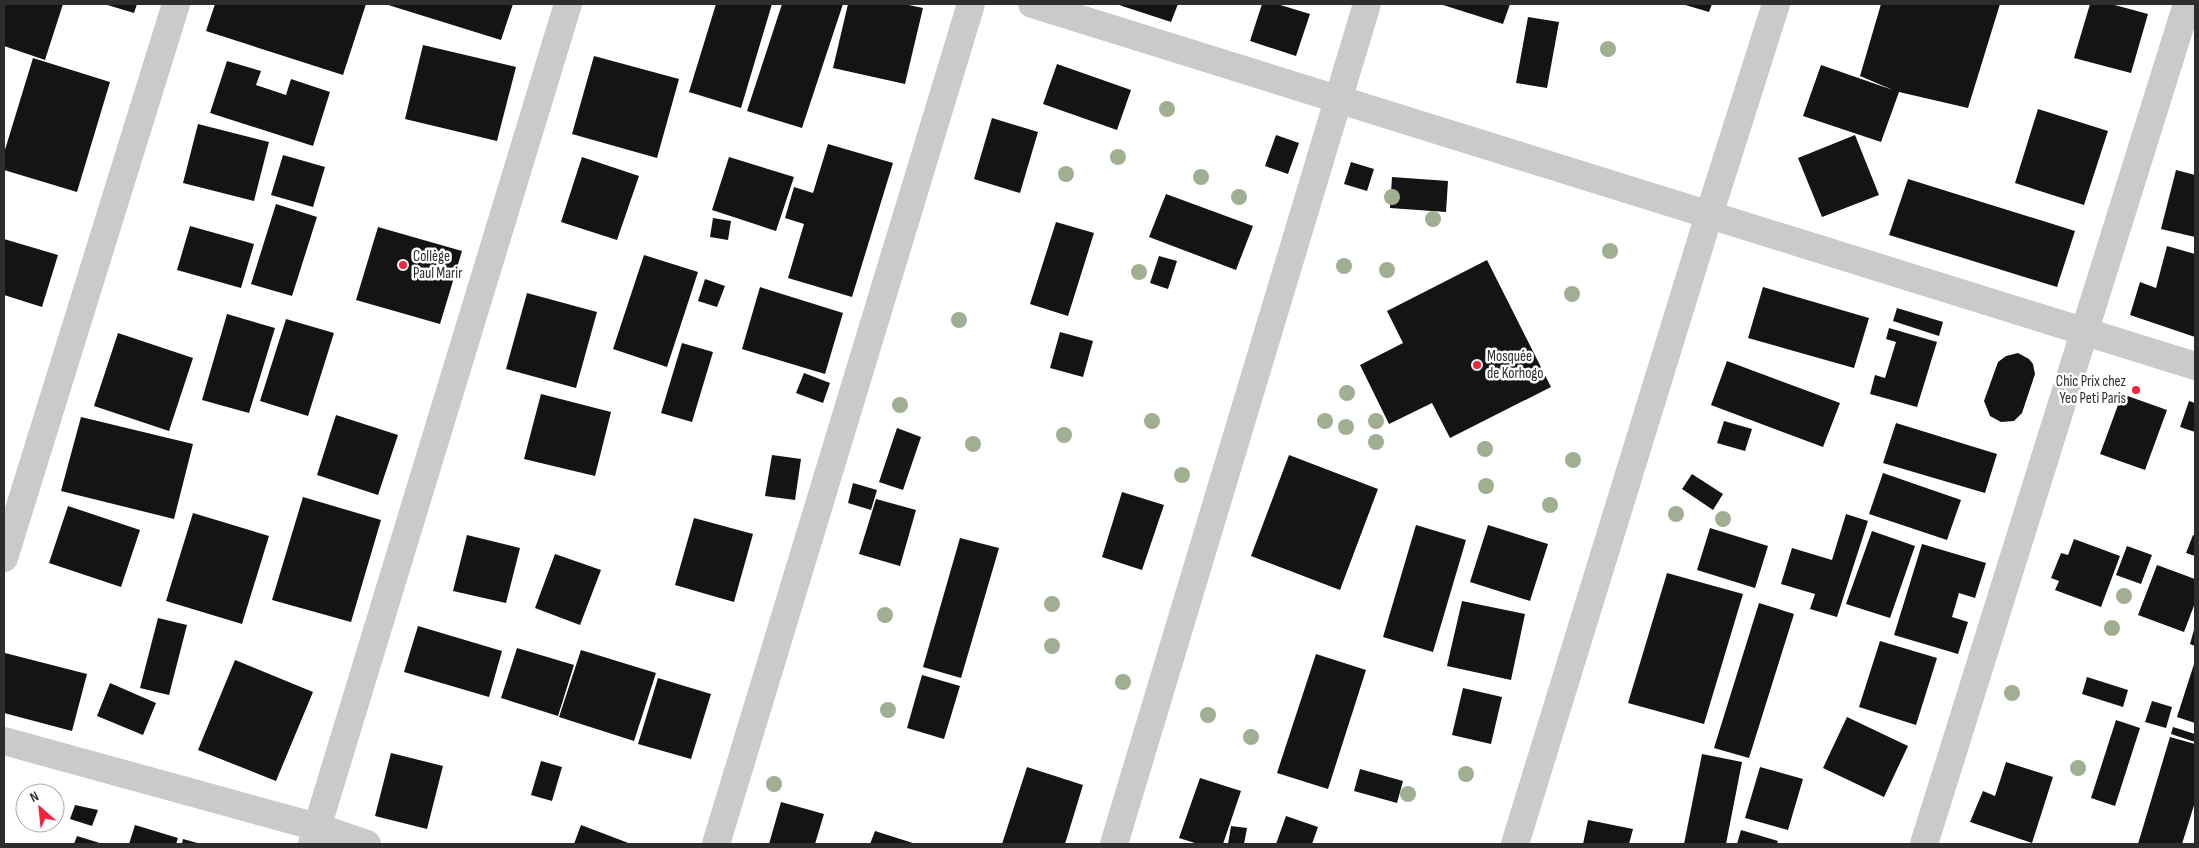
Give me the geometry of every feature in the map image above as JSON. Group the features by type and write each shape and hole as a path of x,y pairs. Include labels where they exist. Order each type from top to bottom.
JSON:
{"street":[{"path":"4,558 176,4"},
{"path":"315,836 568,4"},
{"path":"716,844 970,4"},
{"path":"1032,4 2195,366"},
{"path":"1114,844 1367,4"},
{"path":"1515,844 1776,4"},
{"path":"1924,844 2187,4"},
{"path":"4,741 315,836 367,844"}],"building":[{"path":"4,4 63,4 45,60 4,46"},
{"path":"104,4 137,4 134,13"},
{"path":"215,4 366,4 343,75 206,31"},
{"path":"385,4 513,4 501,40"},
{"path":"716,4 772,4 741,108 689,92"},
{"path":"782,4 843,4 802,128 747,111"},
{"path":"848,4 904,4 923,8 905,84 833,68"},
{"path":"1116,4 1178,4 1171,22"},
{"path":"1262,4 1277,4 1310,14 1296,56 1250,41"},
{"path":"1440,4 1510,4 1503,24"},
{"path":"1682,4 1712,4 1709,12"},
{"path":"1881,4 2000,4 1968,108 1899,92 1881,142 1803,116 1821,65 1893,90 1860,76"},
{"path":"2090,4 2111,4 2148,14 2131,73 2074,58"},
{"path":"1528,17 1559,22 1547,88 1516,83"},
{"path":"423,45 516,67 497,141 405,119"},
{"path":"594,56 679,79 657,158 572,134"},
{"path":"33,58 110,82 77,192 4,170 4,153"},
{"path":"227,61 261,71 256,85 286,95 291,79 330,92 313,146 210,113"},
{"path":"1057,64 1131,90 1117,130 1043,104"},
{"path":"2038,109 2108,131 2084,205 2015,183"},
{"path":"992,118 1038,132 1020,193 974,179"},
{"path":"198,124 269,142 254,201 183,183"},
{"path":"1276,135 1299,143 1288,174 1265,166"},
{"path":"1855,135 1879,195 1822,217 1798,158"},
{"path":"828,144 893,163 852,297 788,278 804,224 785,218 794,187 813,193"},
{"path":"283,155 325,167 313,207 271,195"},
{"path":"582,157 639,176 617,240 561,222"},
{"path":"729,157 794,177 776,231 712,210"},
{"path":"1351,162 1374,169 1367,191 1344,184"},
{"path":"2176,170 2195,175 2195,237 2161,229"},
{"path":"1392,177 1448,181 1446,212 1390,208"},
{"path":"1908,179 2075,231 2057,287 1889,235"},
{"path":"1166,194 1253,226 1236,270 1149,237"},
{"path":"276,204 317,217 292,296 251,284"},
{"path":"713,218 731,221 728,240 710,237"},
{"path":"1056,222 1094,233 1068,316 1030,304"},
{"path":"190,226 254,244 241,288 177,270"},
{"path":"378,227 462,251 440,324 356,300"},
{"path":"4,239 58,255 42,307 4,295"},
{"path":"2167,246 2195,254 2195,337 2130,315 2140,282 2156,288"},
{"path":"644,255 698,272 667,367 613,349"},
{"path":"1159,256 1177,261 1168,289 1150,283"},
{"name":"Mosquée de Korhogo","path":"1487,260 1551,387 1450,438 1432,403 1389,424 1360,365 1403,343 1387,311"},
{"path":"705,279 725,286 717,307 698,301"},
{"path":"760,287 843,313 825,374 742,349"},
{"path":"1763,287 1869,318 1854,368 1748,338"},
{"path":"527,293 597,312 576,388 506,369"},
{"path":"1897,308 1943,322 1939,336 1893,321"},
{"path":"227,314 275,328 249,413 202,400"},
{"path":"286,319 334,333 308,416 260,401"},
{"path":"1889,328 1937,342 1917,407 1870,394 1875,375 1885,378 1896,342 1886,339"},
{"path":"1060,332 1093,341 1083,377 1050,368"},
{"path":"118,333 193,358 169,431 94,406"},
{"path":"682,343 713,352 692,422 661,413"},
{"path":"2018,353 2029,359 2033,364 2035,374 2022,413 2014,421 2001,422 1990,416 1984,401 1998,362 2006,356"},
{"path":"1727,361 1840,403 1823,447 1711,405"},
{"path":"804,373 830,383 823,403 796,393"},
{"path":"541,394 611,412 595,476 524,459"},
{"path":"2122,394 2167,410 2145,470 2100,454"},
{"path":"2189,401 2195,403 2195,432 2180,427"},
{"path":"336,415 398,435 378,495 317,475"},
{"path":"81,417 193,444 174,519 61,491"},
{"path":"1724,421 1752,429 1745,451 1717,443"},
{"path":"1896,423 1997,454 1985,493 1883,463"},
{"path":"897,428 921,437 903,490 879,482"},
{"path":"772,455 801,459 795,500 765,496"},
{"path":"1289,455 1378,489 1340,590 1251,556"},
{"path":"1883,473 1961,500 1947,540 1869,514"},
{"path":"1692,474 1723,494 1713,510 1682,489"},
{"path":"853,483 877,490 871,510 848,503"},
{"path":"1122,492 1164,505 1142,570 1102,557"},
{"path":"303,497 381,520 351,622 272,600"},
{"path":"876,499 916,510 900,566 859,554"},
{"path":"68,506 140,530 121,587 49,563"},
{"path":"193,513 269,536 242,624 166,601"},
{"path":"1846,514 1868,521 1837,617 1810,609 1815,594 1781,584 1792,548 1832,560"},
{"path":"694,518 753,534 734,602 675,585"},
{"path":"1416,525 1466,540 1433,652 1383,637"},
{"path":"1488,525 1548,544 1530,601 1470,582"},
{"path":"1710,528 1768,546 1755,588 1697,570"},
{"path":"1872,531 1915,546 1890,618 1846,604"},
{"path":"467,535 520,548 506,603 453,591"},
{"path":"2193,535 2195,536 2195,556 2186,553"},
{"path":"960,538 999,548 961,678 923,667"},
{"path":"2074,539 2120,556 2101,607 2055,590 2059,581 2051,578 2061,553 2068,555"},
{"path":"1922,544 1986,563 1975,598 1959,593 1952,617 1968,622 1958,654 1894,635"},
{"path":"2127,546 2152,555 2141,584 2116,575"},
{"path":"555,554 601,570 580,625 535,608"},
{"path":"2157,565 2195,579 2195,603 2184,632 2138,615"},
{"path":"1667,573 1743,594 1704,724 1628,703"},
{"path":"1462,601 1525,614 1511,680 1447,666"},
{"path":"1759,603 1794,614 1749,758 1714,748"},
{"path":"158,618 187,625 169,695 140,688"},
{"path":"418,626 502,651 489,697 404,672"},
{"path":"2195,626 2195,646 2190,644"},
{"path":"1880,641 1937,658 1916,725 1859,707"},
{"path":"517,648 574,665 558,716 501,698"},
{"path":"581,650 656,673 634,741 559,717"},
{"path":"5,653 87,674 72,731 4,713"},
{"path":"1316,654 1366,670 1328,789 1277,773"},
{"path":"235,660 313,692 276,781 198,750"},
{"path":"2195,661 2195,723 2177,717"},
{"path":"922,675 960,686 944,739 907,728"},
{"path":"2087,677 2128,690 2123,707 2082,694"},
{"path":"658,678 711,694 691,759 638,744"},
{"path":"110,683 156,703 143,735 97,716"},
{"path":"1463,688 1502,697 1491,744 1452,735"},
{"path":"2152,701 2172,707 2166,728 2145,722"},
{"path":"1847,717 1908,746 1884,797 1823,768"},
{"path":"2116,720 2140,728 2115,806 2091,798"},
{"path":"2173,727 2195,734 2195,742 2171,734"},
{"path":"2170,737 2195,744 2195,802 2182,844 2138,844"},
{"path":"391,753 443,766 427,829 375,816"},
{"path":"1702,754 1742,762 1726,844 1684,844"},
{"path":"541,761 562,767 552,801 531,795"},
{"path":"2006,762 2053,777 2032,843 1970,822 1983,791 1995,796"},
{"path":"1027,767 1083,785 1065,844 1002,844"},
{"path":"1760,767 1803,779 1788,830 1745,818"},
{"path":"1360,769 1403,781 1397,803 1354,791"},
{"path":"1200,778 1241,791 1223,844 1198,844 1179,838"},
{"path":"781,802 824,814 815,844 769,844"},
{"path":"75,805 98,810 92,826 70,819"},
{"path":"1286,816 1318,827 1312,844 1276,844"},
{"path":"1588,820 1633,829 1629,844 1583,844"},
{"path":"135,825 178,838 176,844 129,844"},
{"path":"581,825 631,844 574,844"},
{"path":"1231,826 1247,828 1244,844 1228,844"},
{"path":"1741,830 1778,841 1777,844 1737,844"},
{"path":"875,831 916,844 870,844"},
{"path":"77,836 103,844 74,844"},
{"path":"183,839 201,844 182,844"}],"place":[{"name":"Collège Paul Marir","path":"403,265"},
{"name":"Mosquée de Korhogo","path":"1477,365"},
{"name":"Chic Prix chez Yeo Peti Paris","path":"2136,390"}]}
